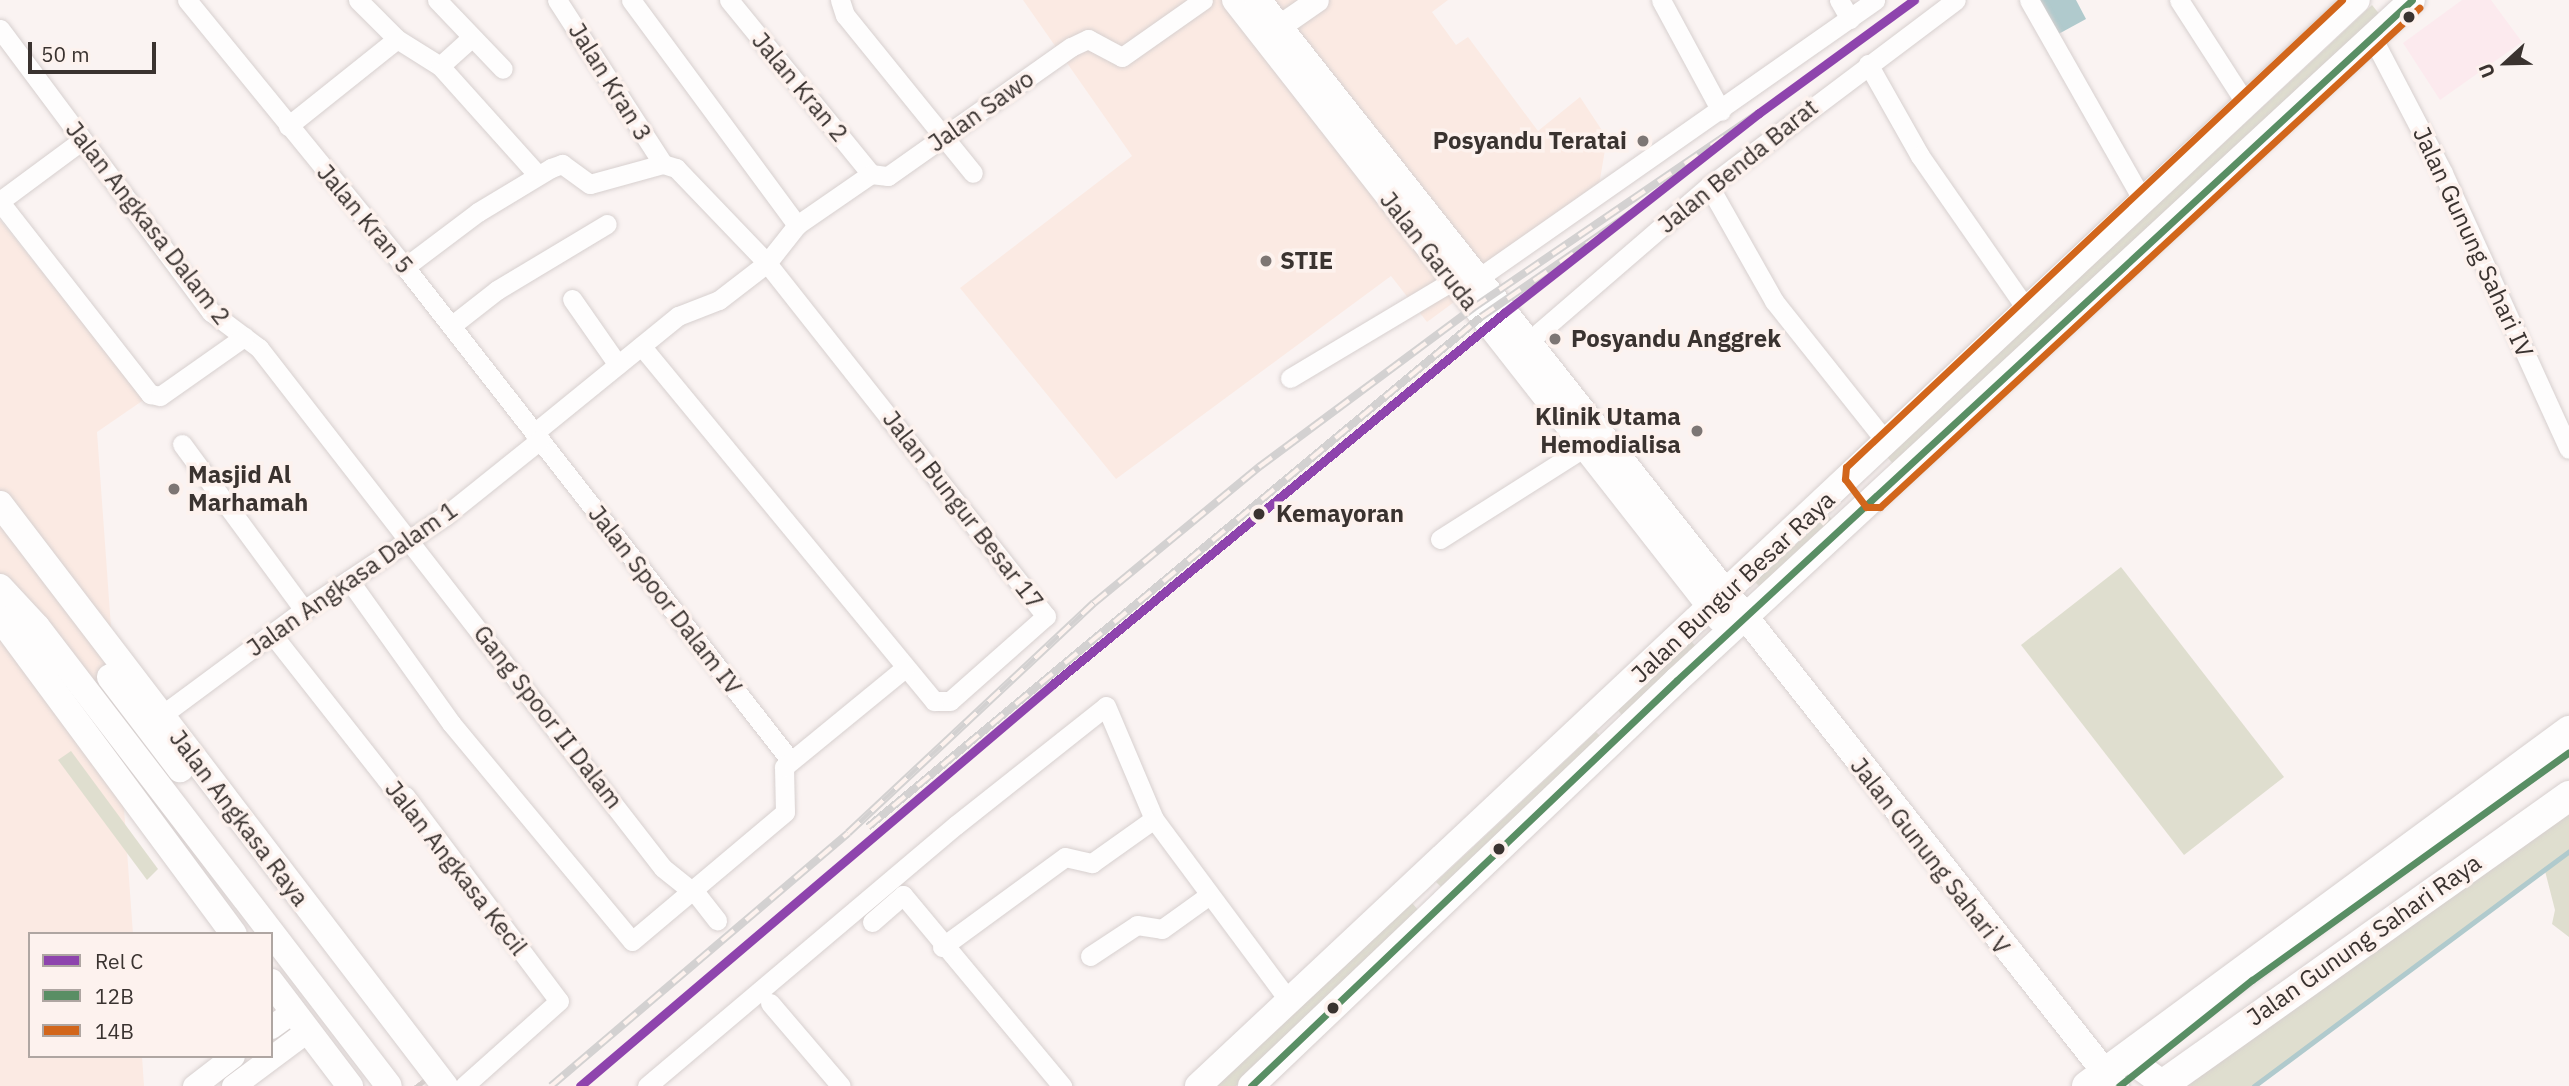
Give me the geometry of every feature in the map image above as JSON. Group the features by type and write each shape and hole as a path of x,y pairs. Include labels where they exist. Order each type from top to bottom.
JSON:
{"main road":[{"name":"Jalan Garuda","path":"1235,0 1271,32 1464,280 1585,447 1745,627"},
{"name":"Jalan Garuda","path":"1258,0 1271,32"},
{"name":"Jalan Bungur Besar Raya","path":"1198,1086 2357,0"},
{"name":"Jalan Bungur Besar Raya","path":"1251,1086 1625,733 1745,627 1873,499 2412,0"},
{"name":"Jalan Garuda","path":"1464,280 1528,342 1719,599"},
{"path":"1854,474 1873,499"},
{"name":"Jalan Angkasa Raya","path":"0,504 162,715 432,1084"},
{"name":"Jalan Angkasa Raya","path":"34,550 74,630 432,1084"},
{"name":"Jalan Angkasa Raya","path":"0,587 37,627 270,932"},
{"path":"0,618 233,932"},
{"name":"Jalan Gunung Sahari V","path":"1745,627 2108,1076 2163,1085"},
{"path":"1601,710 1625,733"},
{"name":"Jalan Gunung Sahari Raya","path":"2108,1076 2314,916 2569,731"},
{"name":"Jalan Gunung Sahari Raya","path":"2163,1085 2342,954 2569,796"},
{"path":"2314,916 2342,954"},
{"name":"Jalan Angkasa Raya","path":"273,936 388,1086"},
{"path":"273,985 350,1086"}],"street":[{"name":"Jalan Kran 5","path":"187,0 405,267 537,436"},
{"path":"358,0 397,39 440,66 537,173"},
{"path":"438,0 503,69"},
{"name":"Jalan Kran 3","path":"556,0 663,164"},
{"path":"631,0 797,225"},
{"name":"Jalan Kran 2","path":"729,0 871,174"},
{"path":"840,0 845,15 947,136 973,173"},
{"name":"Jalan Sawo","path":"767,263 797,225 871,174 888,176 1071,47 1088,39 1122,57 1203,0"},
{"path":"1271,32 1317,0"},
{"path":"1661,0 1721,110"},
{"path":"1839,0 1850,19"},
{"path":"1290,379 1464,280 1620,174 1721,110 1875,0"},
{"name":"Jalan Benda Barat","path":"1528,342 1709,186 1956,0"},
{"path":"2029,0 2143,201"},
{"path":"2179,0 2246,104"},
{"name":"Jalan Angkasa Dalam 2","path":"0,29 211,312 259,348 408,541"},
{"name":"Jalan Gunung Sahari IV","path":"2372,37 2443,173 2569,449"},
{"path":"440,66 471,38"},
{"path":"288,126 397,39"},
{"path":"1868,64 1920,156 2027,310"},
{"path":"81,141 0,201 150,394 160,396 244,337"},
{"path":"405,267 537,173 562,164 590,184 663,164"},
{"name":"Jalan Bungur Besar 17","path":"641,346 934,701 950,701 1046,616 767,263 699,186 663,164"},
{"path":"1709,186 1774,301 1886,442"},
{"path":"452,326 497,290 607,224"},
{"name":"Jalan Angkasa Dalam 1","path":"162,715 304,610 408,541 678,316 712,305 767,263"},
{"path":"572,299 618,365"},
{"name":"Jalan Spoor Dalam IV","path":"537,436 790,760"},
{"path":"182,444 304,610"},
{"path":"1440,539 1585,447"},
{"name":"Gang Spoor II Dalam","path":"408,541 663,868 717,920"},
{"path":"349,580 451,723 630,941 785,813 783,770 790,760 905,668"},
{"name":"Jalan Angkasa Kecil","path":"272,634 402,799 405,796 559,1001 464,1086"},
{"path":"647,1086 956,825 1106,706 1154,819 1208,896 1289,1001"},
{"path":"942,947 1065,857 1092,863 1154,819"},
{"path":"872,922 903,895 942,947 1062,1086"},
{"path":"1090,956 1137,925 1162,929 1208,896"},
{"path":"769,1003 841,1086"},
{"path":"273,1027 300,1020"},
{"path":"273,1047 300,1020"},
{"path":"194,1086 230,1058"},
{"path":"233,1086 261,1058"}],"shaded area":[{"path":"1023,0 1448,0 1432,12 1456,45 1468,37 1538,131 1580,97 1607,138 1597,197 1427,322 1391,276 1116,479 960,288 1132,156"},
{"path":"2462,0 2491,0 2522,42 2440,100 2403,43"},
{"path":"2372,5 2381,16 1896,467 1887,457"},
{"path":"0,220 145,399 97,432 133,932 28,932 28,1058 142,1058 144,1086 0,1086"},
{"path":"1828,515 1835,523 1763,590 1755,582"},
{"path":"2121,567 2284,777 2184,855 2021,645"},
{"path":"1691,641 1698,649 1625,719 1618,710"},
{"path":"1596,732 1604,740 1444,890 1436,882"},
{"path":"71,751 158,869 147,880 58,760"},
{"path":"2569,796 2569,937 2552,924 2555,910 2545,871 2254,1086 2166,1086"},
{"path":"1412,903 1420,912 1236,1086 1217,1086"}],"water":[{"path":"2039,0 2076,0 2086,19 2053,37"}],"waterway":[{"path":"2254,1086 2569,851"}],"tunnel":[{"path":"419,1082 422,1086"}],"railway":[{"path":"551,1086 848,833 1094,603 1259,467 1473,308 1759,113"},
{"path":"868,827 1481,317 1632,213"}],"rail line":[{"name":"C","path":"580,1086 1053,684 1504,313 1759,113 1914,0"}],"transit line":[{"name":"14B","path":"2342,0 1846,467 1845,479 1866,507 1880,507 2419,8"},
{"name":"12B","path":"1251,1086 1677,680 2412,0"},
{"name":"12B","path":"2119,1086 2252,980 2569,752"}],"place":[{"name":"Posyandu Teratai","path":"1643,141"},
{"name":"STIE","path":"1266,261"},
{"name":"Posyandu Anggrek","path":"1555,339"},
{"name":"Klinik Utama Hemodialisa","path":"1697,431"},
{"name":"Masjid Al Marhamah","path":"174,489"},
{"name":"Kemayoran","path":"1259,514"}]}
